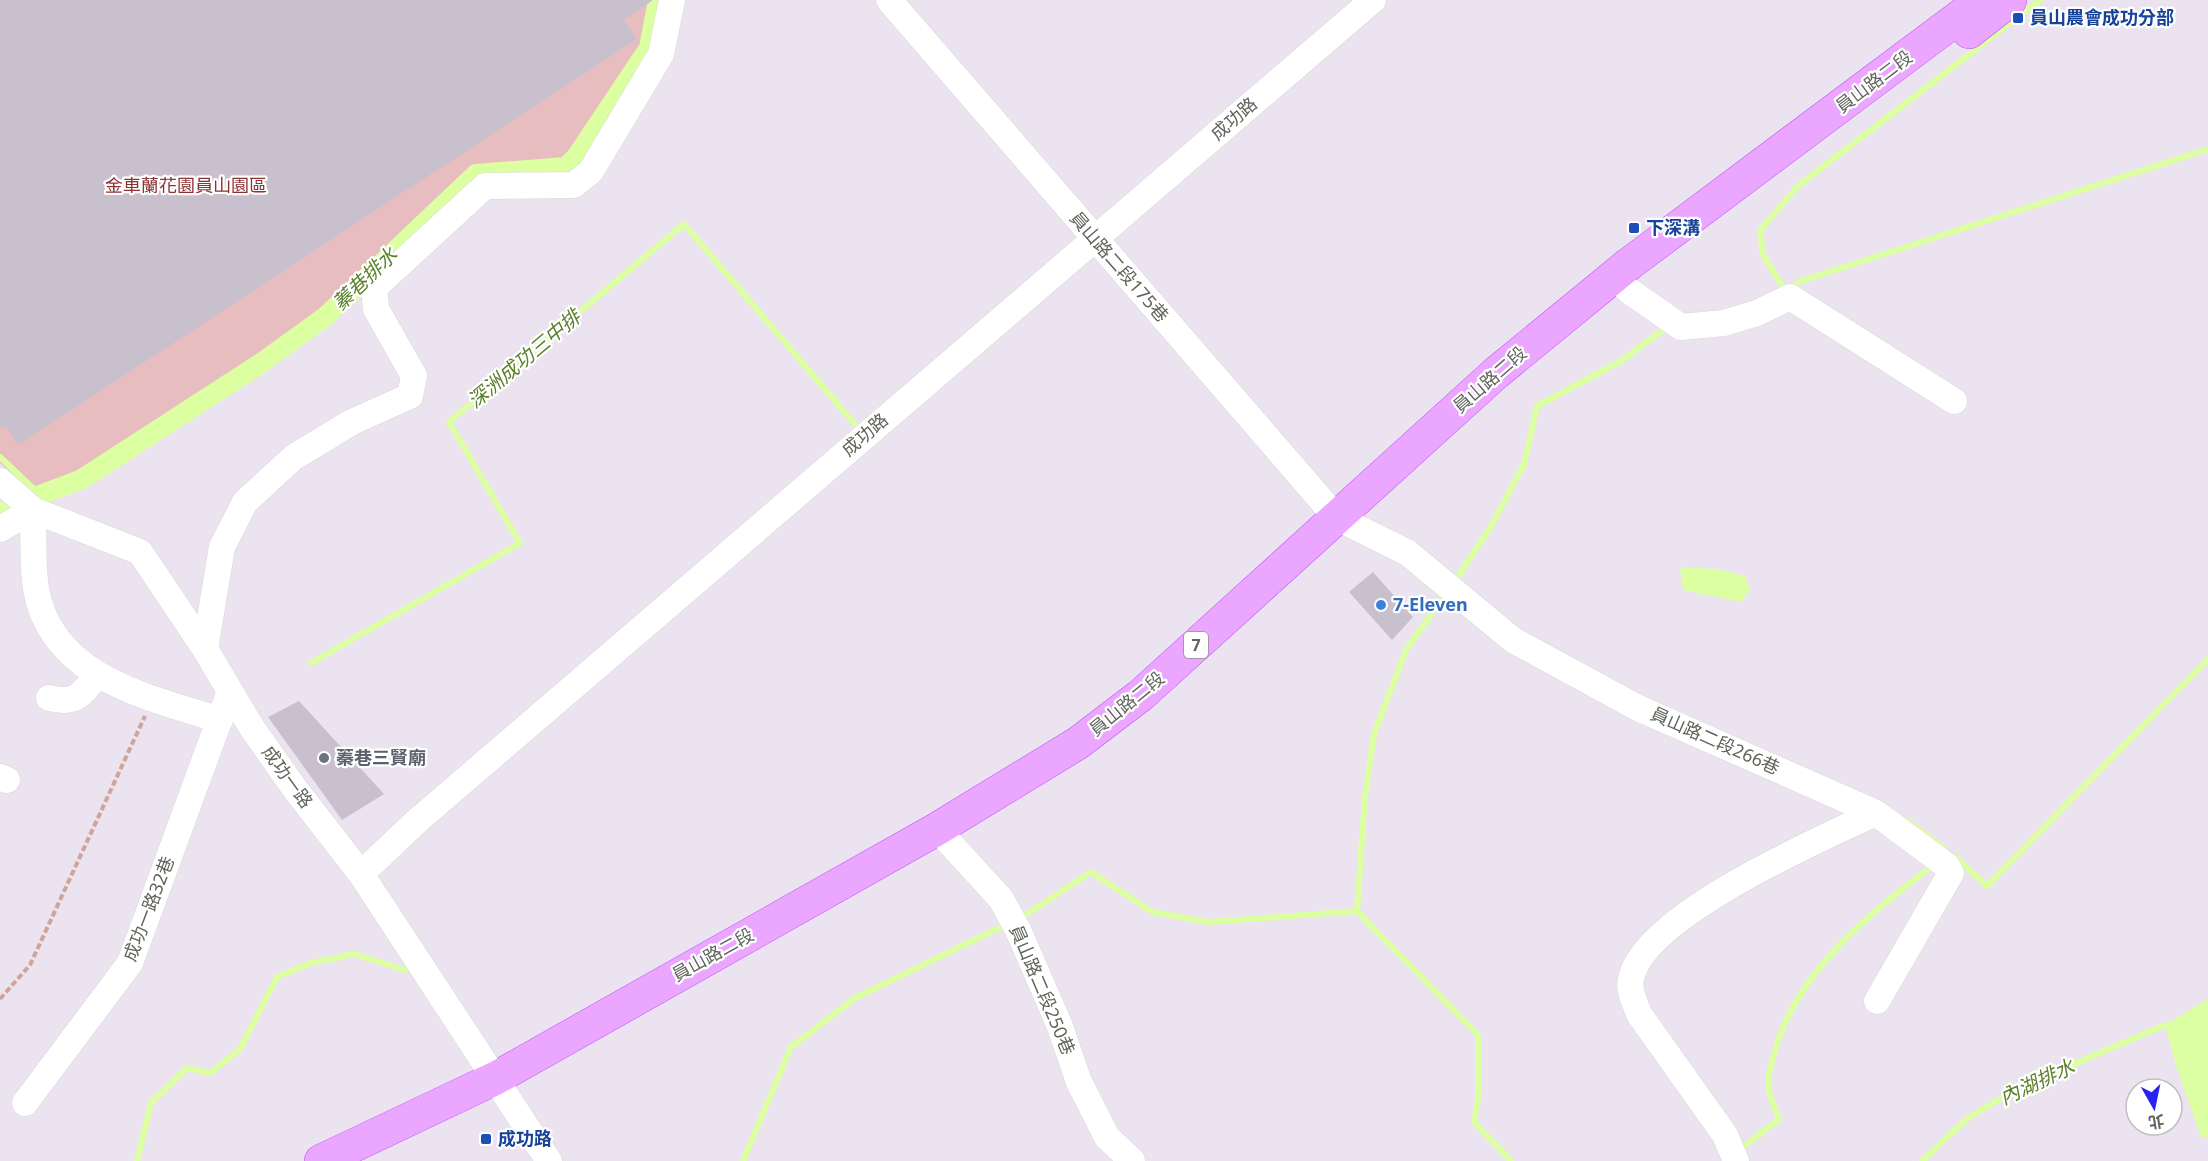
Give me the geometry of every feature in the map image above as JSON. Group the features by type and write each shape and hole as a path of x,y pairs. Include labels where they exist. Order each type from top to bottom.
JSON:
{"main road":[{"name":"員山路二段","path":"1621,283 1983,0"},
{"name":"員山路二段","path":"363,1161 942,836 1078,743 1141,695 1346,521 1496,373 2010,0"},
{"name":"員山路二段","path":"321,1161 501,1085"}],"street":[{"path":"205,649 222,547 246,502 294,458 352,422 410,396 414,376 376,309 374,288 485,186 573,185 591,171 661,54 672,0"},
{"name":"員山路二段175巷","path":"889,0 1094,239 1346,521"},
{"name":"成功路","path":"361,874 417,821 1373,0"},
{"path":"1621,283 1681,327 1724,323 1757,313 1790,297 1954,400"},
{"path":"0,529 20,499"},
{"path":"20,499 36,589 55,639 104,680 153,699 220,720"},
{"name":"成功一路","path":"20,499 140,552 205,649 252,728 295,789 361,874 549,1161"},
{"name":"員山路二段266巷","path":"1346,521 1408,553 1513,640 1638,708 1876,813 1947,866 1951,873 1877,1001"},
{"path":"49,698 62,702 75,699 98,675"},
{"name":"成功一路32巷","path":"25,1103 130,963 230,691"},
{"path":"1736,1161 1725,1135 1639,1014 1632,995 1630,979 1642,954 1684,915 1737,881 1876,813"},
{"name":"員山路二段250巷","path":"942,836 1001,898 1059,1024 1079,1082 1107,1137 1132,1161"}],"path":[{"path":"0,999 30,965 153,699"}],"green space":[{"name":"金車蘭花園員山園區","path":"0,0 652,0 643,47 564,161 481,165 291,340 87,476 31,488 0,463"}],"shaded area":[{"path":"1680,567 1718,569 1745,576 1750,589 1742,602 1683,590"},
{"path":"2208,999 2208,1137 2201,1137 2184,1088 2184,1077 2180,1077 2165,1025"}],"building":[{"name":"金車蘭花園員山園區","path":"0,0 653,0 624,20 637,39 18,445 6,426 0,429"},
{"name":"7-Eleven","path":"1373,572 1413,617 1392,640 1349,592"},
{"name":"蓁巷三賢廟","path":"299,701 384,794 342,820 268,717"}],"waterway":[{"name":"蓁巷排水","path":"0,516 11,506 82,479 261,363 326,316 476,174 566,167 576,157 649,48 658,0"},
{"path":"1786,292 1762,253 1761,229 1798,186 2040,0"},
{"path":"1791,293 1798,282 2208,149"},
{"name":"深洲成功三中排","path":"311,663 520,543 449,422 684,224 859,429"},
{"path":"1454,583 1493,523 1524,464 1537,406 1621,361 1667,327"},
{"path":"0,457 39,494"},
{"path":"1019,919 1091,872 1152,912 1209,922 1357,911 1365,796 1374,734 1406,650 1446,593"},
{"path":"1955,857 1987,886 2208,659"},
{"path":"1907,821 1945,849"},
{"path":"1738,1151 1779,1119 1770,1094 1768,1079 1783,1028 1797,1000 1815,974 1859,926 1933,865"},
{"path":"1357,911 1478,1035 1478,1099 1474,1122 1511,1161"},
{"path":"743,1161 791,1047 855,998 1009,923"},
{"path":"137,1161 151,1103 187,1068 210,1073 240,1049 277,977 311,963 354,954 405,970"},
{"name":"內湖排水","path":"1922,1161 1968,1118 2020,1087 2165,1025"}],"place":[{"name":"員山農會成功分部","path":"2018,18"},
{"name":"下深溝","path":"1634,228"},
{"name":"7-Eleven","path":"1381,605"},
{"name":"蓁巷三賢廟","path":"324,758"},
{"name":"成功路","path":"486,1139"}]}
